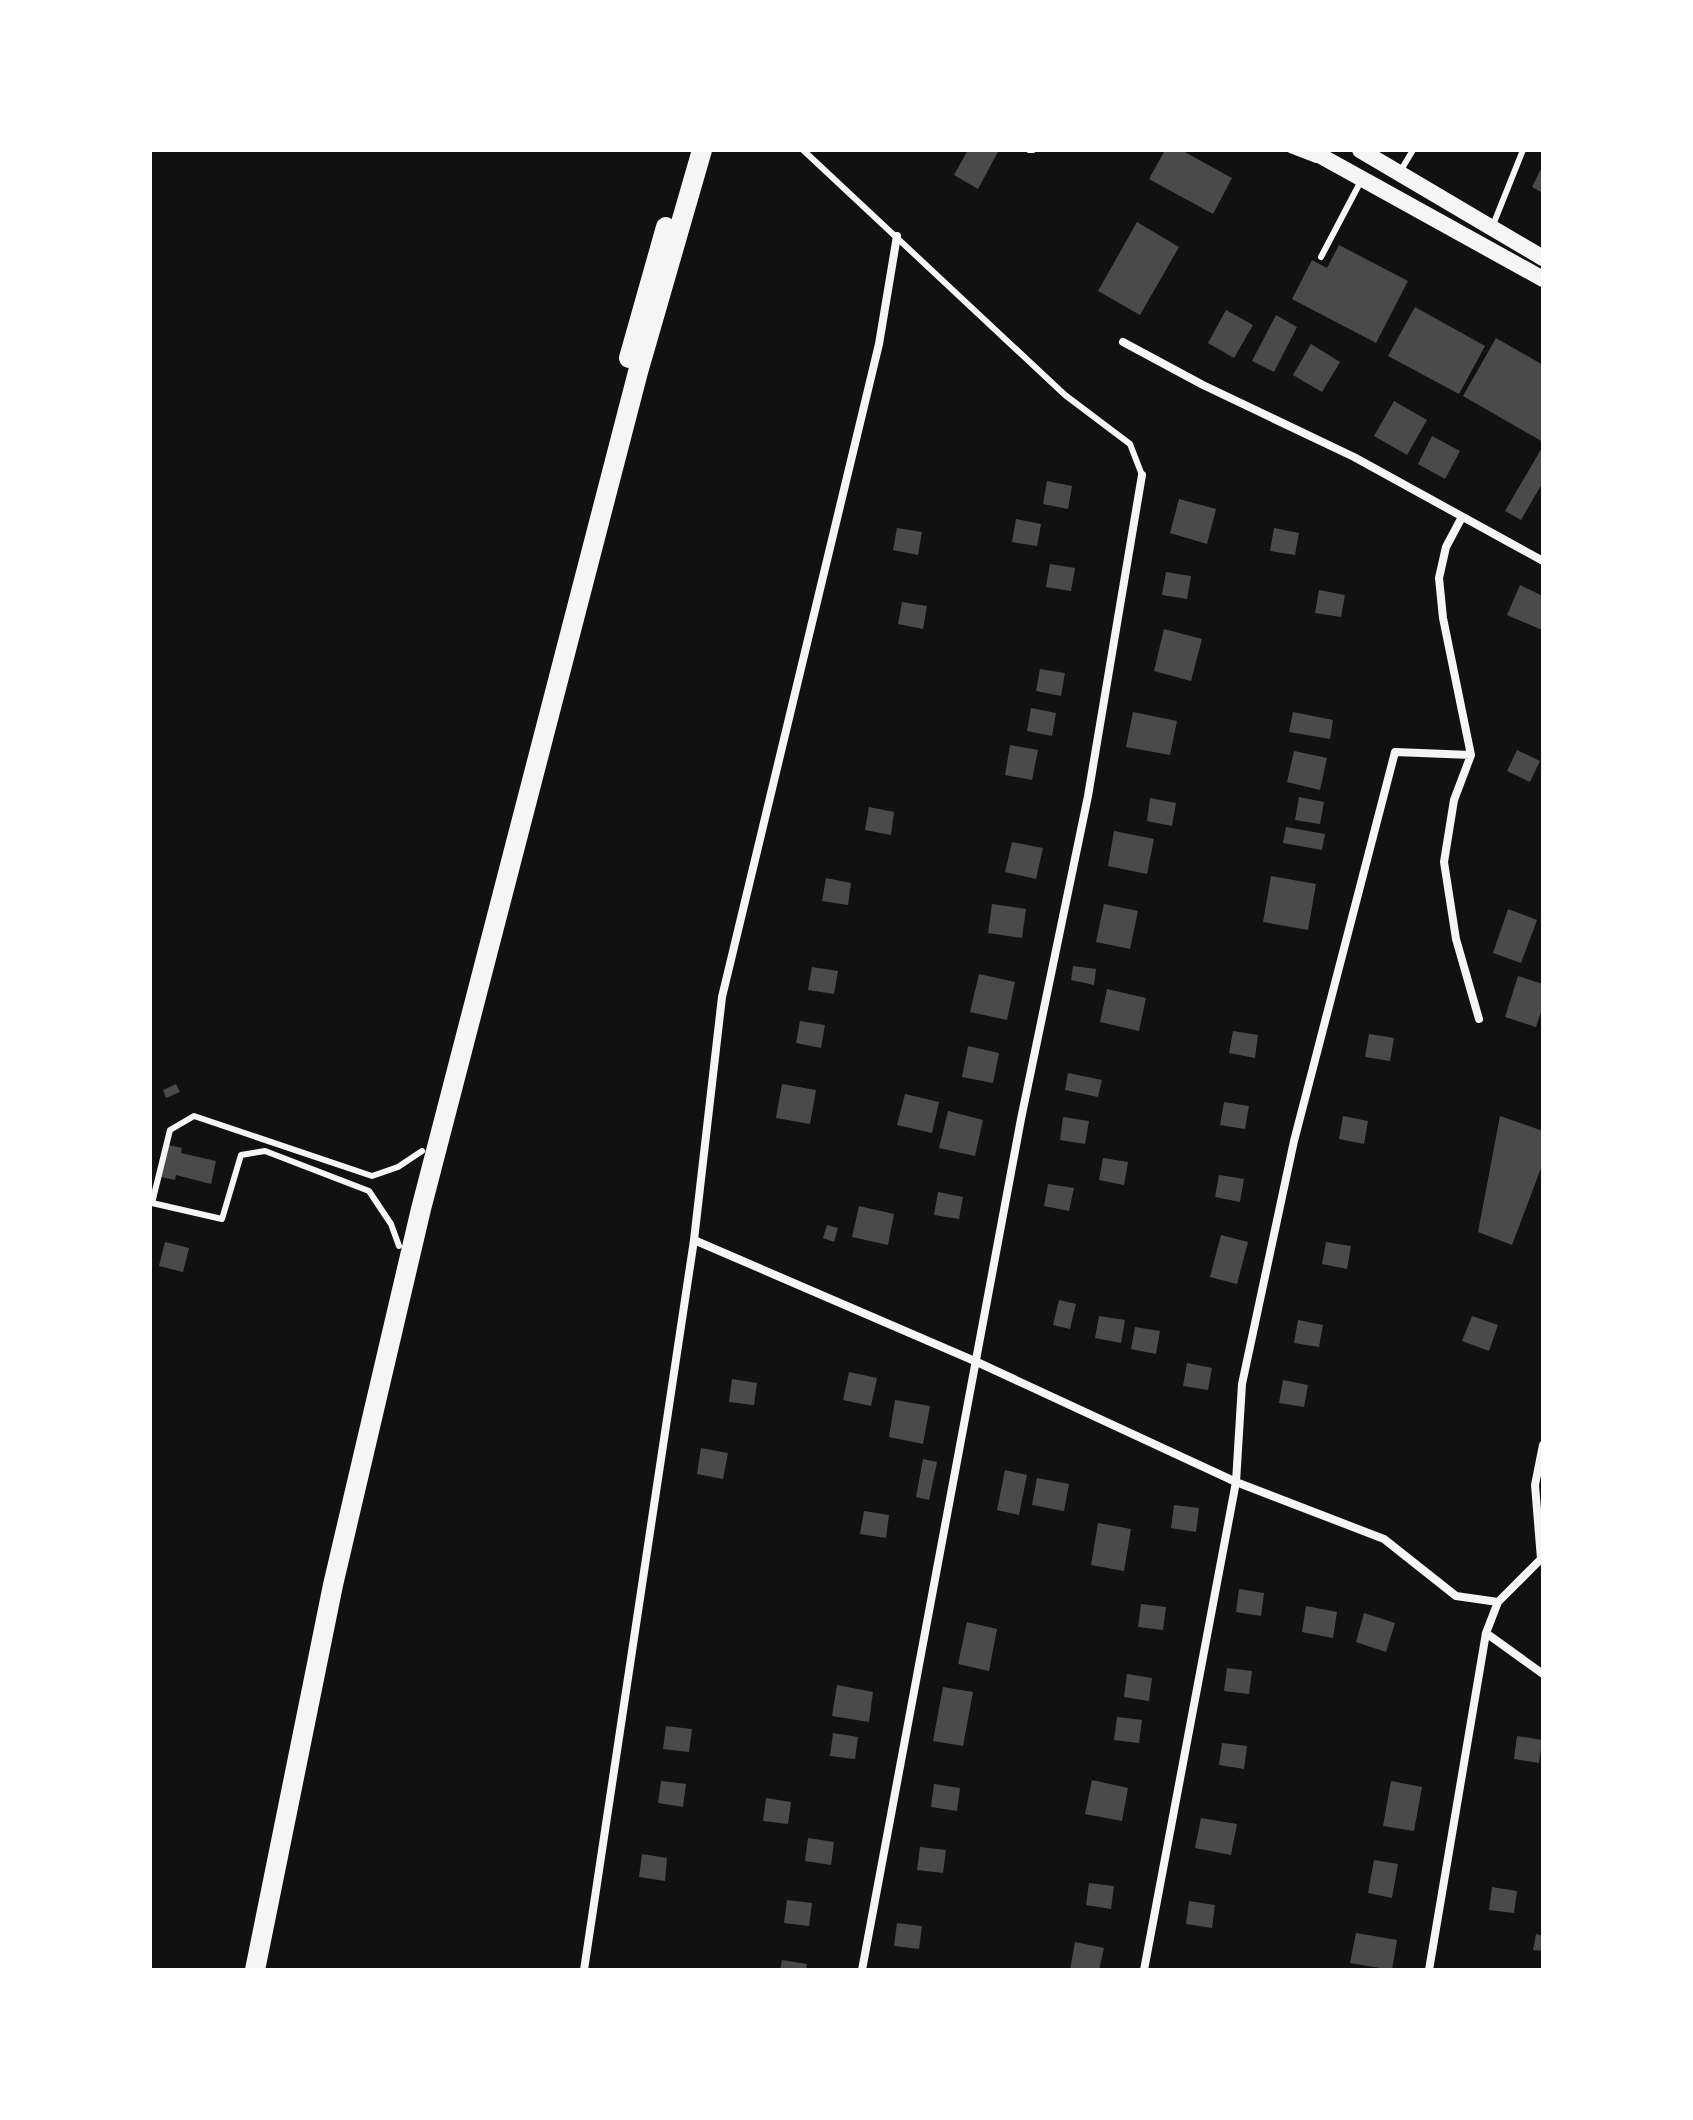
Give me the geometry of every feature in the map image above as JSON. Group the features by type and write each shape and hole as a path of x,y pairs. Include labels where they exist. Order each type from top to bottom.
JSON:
{"highway":[{"path":"245,1970 338,1505 422,1151 637,324 688,150"},
{"path":"255,1970 371,1415 534,770 702,150"},
{"path":"652,326 671,298 714,150"}],"main road":[{"path":"1310,150 1543,279"},
{"path":"1360,150 1543,258"}],"street":[{"path":"584,1970 694,1240 722,997 879,344 897,236"},
{"path":"1123,342 1203,385 1354,457 1543,561"},
{"path":"862,1970 1021,1119 1088,796 1142,475"},
{"path":"1462,517 1446,547 1439,578 1471,755 1454,800 1444,862 1456,939 1479,1019"},
{"path":"1144,1970 1236,1482 1242,1384 1294,1141 1395,752 1471,755"},
{"path":"694,1240 977,1362 1236,1482 1384,1539 1456,1596 1498,1602"},
{"path":"1429,1970 1486,1633 1498,1602 1542,1560 1535,1485 1543,1445"},
{"path":"1486,1633 1543,1674"}],"lane":[{"path":"803,150 1065,395 1130,444 1142,475"},
{"path":"1290,150 1305,158 1330,162"},
{"path":"1400,174 1413,150"},
{"path":"1492,228 1523,150"},
{"path":"1321,257 1362,179"},
{"path":"399,1246 391,1224 369,1191 265,1151 241,1155 222,1219 152,1203 161,1162 170,1130 194,1116 372,1176 398,1167 422,1151"}],"building":[{"path":"968,150 999,150 978,189 954,175"},
{"path":"1165,150 1181,150 1232,178 1213,214 1149,179"},
{"path":"1543,165 1543,193 1532,187"},
{"path":"1137,222 1179,247 1140,315 1098,291"},
{"path":"1339,245 1408,281 1376,343 1292,299 1312,260 1327,268"},
{"path":"1415,307 1485,346 1459,394 1388,356"},
{"path":"1226,310 1253,325 1234,358 1208,343"},
{"path":"1276,315 1297,327 1274,372 1252,361"},
{"path":"1496,338 1543,365 1543,442 1463,396"},
{"path":"1311,344 1340,362 1322,392 1293,375"},
{"path":"1394,401 1427,420 1407,455 1374,436"},
{"path":"1432,436 1460,451 1445,479 1418,464"},
{"path":"1543,446 1543,482 1521,520 1505,511"},
{"path":"1047,481 1072,486 1068,509 1043,504"},
{"path":"1179,499 1216,509 1207,544 1170,533"},
{"path":"1016,519 1041,524 1037,546 1012,542"},
{"path":"897,528 922,532 918,555 893,550"},
{"path":"1274,528 1299,533 1295,555 1270,551"},
{"path":"1050,564 1075,568 1071,591 1046,587"},
{"path":"1166,572 1191,576 1187,599 1162,595"},
{"path":"1520,585 1543,596 1542,630 1507,615"},
{"path":"1319,590 1345,595 1341,617 1315,613"},
{"path":"902,602 927,606 923,629 898,624"},
{"path":"1164,629 1202,639 1191,681 1154,671"},
{"path":"1040,669 1065,673 1061,696 1036,691"},
{"path":"1031,708 1056,713 1052,736 1027,731"},
{"path":"1133,712 1177,721 1170,755 1126,747"},
{"path":"1293,712 1333,720 1330,739 1289,732"},
{"path":"1010,745 1038,750 1032,780 1005,775"},
{"path":"1517,750 1540,761 1530,782 1507,771"},
{"path":"1294,751 1327,758 1320,790 1287,782"},
{"path":"1299,797 1324,802 1320,824 1295,820"},
{"path":"1150,798 1176,803 1172,826 1147,821"},
{"path":"869,807 894,812 891,835 865,830"},
{"path":"1286,827 1325,834 1322,850 1283,843"},
{"path":"1114,831 1154,839 1147,874 1108,866"},
{"path":"1012,842 1043,848 1036,879 1005,872"},
{"path":"1271,876 1316,884 1308,930 1263,922"},
{"path":"826,878 851,883 848,905 822,901"},
{"path":"992,904 1026,909 1022,938 988,933"},
{"path":"1104,904 1138,911 1130,949 1096,942"},
{"path":"1508,909 1537,920 1521,963 1493,953"},
{"path":"1073,966 1096,969 1094,985 1071,980"},
{"path":"812,967 838,971 834,994 808,990"},
{"path":"979,974 1015,982 1007,1020 970,1012"},
{"path":"1518,976 1543,984 1543,1006 1536,1027 1505,1017"},
{"path":"1107,989 1146,998 1139,1031 1100,1022"},
{"path":"800,1021 825,1025 821,1048 796,1043"},
{"path":"1233,1031 1258,1035 1255,1058 1229,1053"},
{"path":"1369,1034 1394,1038 1390,1061 1365,1057"},
{"path":"968,1046 999,1053 993,1083 962,1077"},
{"path":"1068,1073 1102,1080 1098,1097 1065,1090"},
{"path":"176,1084 180,1092 166,1098 163,1090"},
{"path":"782,1084 816,1090 810,1124 776,1118"},
{"path":"905,1094 939,1102 932,1133 897,1125"},
{"path":"1224,1102 1249,1106 1245,1129 1220,1125"},
{"path":"948,1111 983,1120 975,1156 939,1148"},
{"path":"1343,1116 1368,1121 1364,1144 1339,1139"},
{"path":"1500,1116 1543,1131 1543,1163 1512,1245 1478,1232"},
{"path":"1063,1117 1089,1121 1085,1144 1060,1140"},
{"path":"168,1145 182,1148 181,1153 216,1161 211,1184 176,1175 175,1180 161,1177"},
{"path":"1103,1158 1128,1162 1124,1185 1099,1180"},
{"path":"1219,1175 1244,1179 1240,1202 1215,1197"},
{"path":"1048,1184 1074,1188 1069,1211 1044,1206"},
{"path":"938,1192 963,1197 959,1219 934,1215"},
{"path":"859,1206 894,1214 888,1245 852,1237"},
{"path":"827,1225 838,1228 834,1242 823,1238"},
{"path":"1221,1235 1248,1242 1237,1284 1210,1277"},
{"path":"165,1242 189,1248 183,1272 159,1266"},
{"path":"1326,1242 1351,1246 1347,1269 1322,1264"},
{"path":"1059,1300 1076,1304 1070,1329 1053,1325"},
{"path":"1099,1316 1125,1320 1121,1343 1095,1338"},
{"path":"1472,1316 1498,1325 1489,1351 1462,1341"},
{"path":"1298,1320 1323,1325 1319,1347 1294,1343"},
{"path":"1135,1327 1160,1331 1156,1354 1131,1349"},
{"path":"1187,1363 1212,1368 1208,1390 1183,1386"},
{"path":"849,1372 877,1378 871,1406 843,1400"},
{"path":"732,1379 757,1383 754,1405 729,1402"},
{"path":"1283,1380 1308,1385 1304,1407 1279,1403"},
{"path":"895,1400 930,1406 923,1444 889,1437"},
{"path":"701,1448 728,1453 723,1479 697,1474"},
{"path":"923,1459 937,1462 929,1500 916,1497"},
{"path":"1005,1470 1027,1475 1019,1515 997,1510"},
{"path":"1037,1478 1069,1484 1064,1511 1032,1505"},
{"path":"1174,1505 1199,1508 1196,1532 1171,1528"},
{"path":"864,1511 889,1515 886,1538 860,1534"},
{"path":"1098,1523 1131,1529 1124,1571 1091,1565"},
{"path":"1239,1589 1264,1593 1261,1616 1236,1612"},
{"path":"1141,1604 1166,1607 1163,1630 1138,1627"},
{"path":"1306,1606 1337,1612 1333,1638 1302,1632"},
{"path":"1364,1613 1395,1623 1386,1652 1356,1642"},
{"path":"967,1622 997,1629 989,1671 958,1664"},
{"path":"1227,1668 1252,1671 1249,1694 1224,1691"},
{"path":"1127,1674 1152,1678 1149,1701 1124,1697"},
{"path":"837,1685 873,1692 869,1722 832,1716"},
{"path":"943,1687 973,1692 963,1746 933,1741"},
{"path":"1117,1717 1142,1720 1139,1743 1114,1740"},
{"path":"666,1726 692,1729 689,1752 663,1749"},
{"path":"833,1733 858,1737 855,1759 830,1756"},
{"path":"1517,1736 1542,1740 1539,1763 1514,1759"},
{"path":"1222,1743 1247,1746 1244,1769 1219,1765"},
{"path":"1092,1780 1128,1788 1122,1821 1085,1814"},
{"path":"661,1781 686,1784 683,1807 658,1803"},
{"path":"1391,1781 1422,1787 1414,1831 1383,1826"},
{"path":"934,1784 960,1788 957,1811 931,1807"},
{"path":"766,1798 791,1802 788,1824 763,1821"},
{"path":"1201,1818 1237,1824 1231,1855 1195,1848"},
{"path":"808,1838 834,1842 831,1865 805,1861"},
{"path":"920,1847 946,1850 943,1873 917,1870"},
{"path":"642,1854 667,1858 665,1881 639,1877"},
{"path":"1374,1860 1398,1864 1392,1898 1368,1893"},
{"path":"1089,1883 1114,1886 1111,1909 1086,1905"},
{"path":"1492,1887 1517,1891 1514,1913 1489,1910"},
{"path":"787,1900 812,1903 809,1926 784,1923"},
{"path":"1189,1901 1215,1905 1212,1928 1186,1924"},
{"path":"897,1923 922,1926 919,1949 894,1946"},
{"path":"1356,1933 1397,1940 1392,1970 1350,1963"},
{"path":"1536,1934 1543,1936 1543,1951 1533,1950"},
{"path":"1075,1942 1104,1948 1099,1970 1070,1970"},
{"path":"782,1960 807,1964 806,1970 780,1970"}]}
